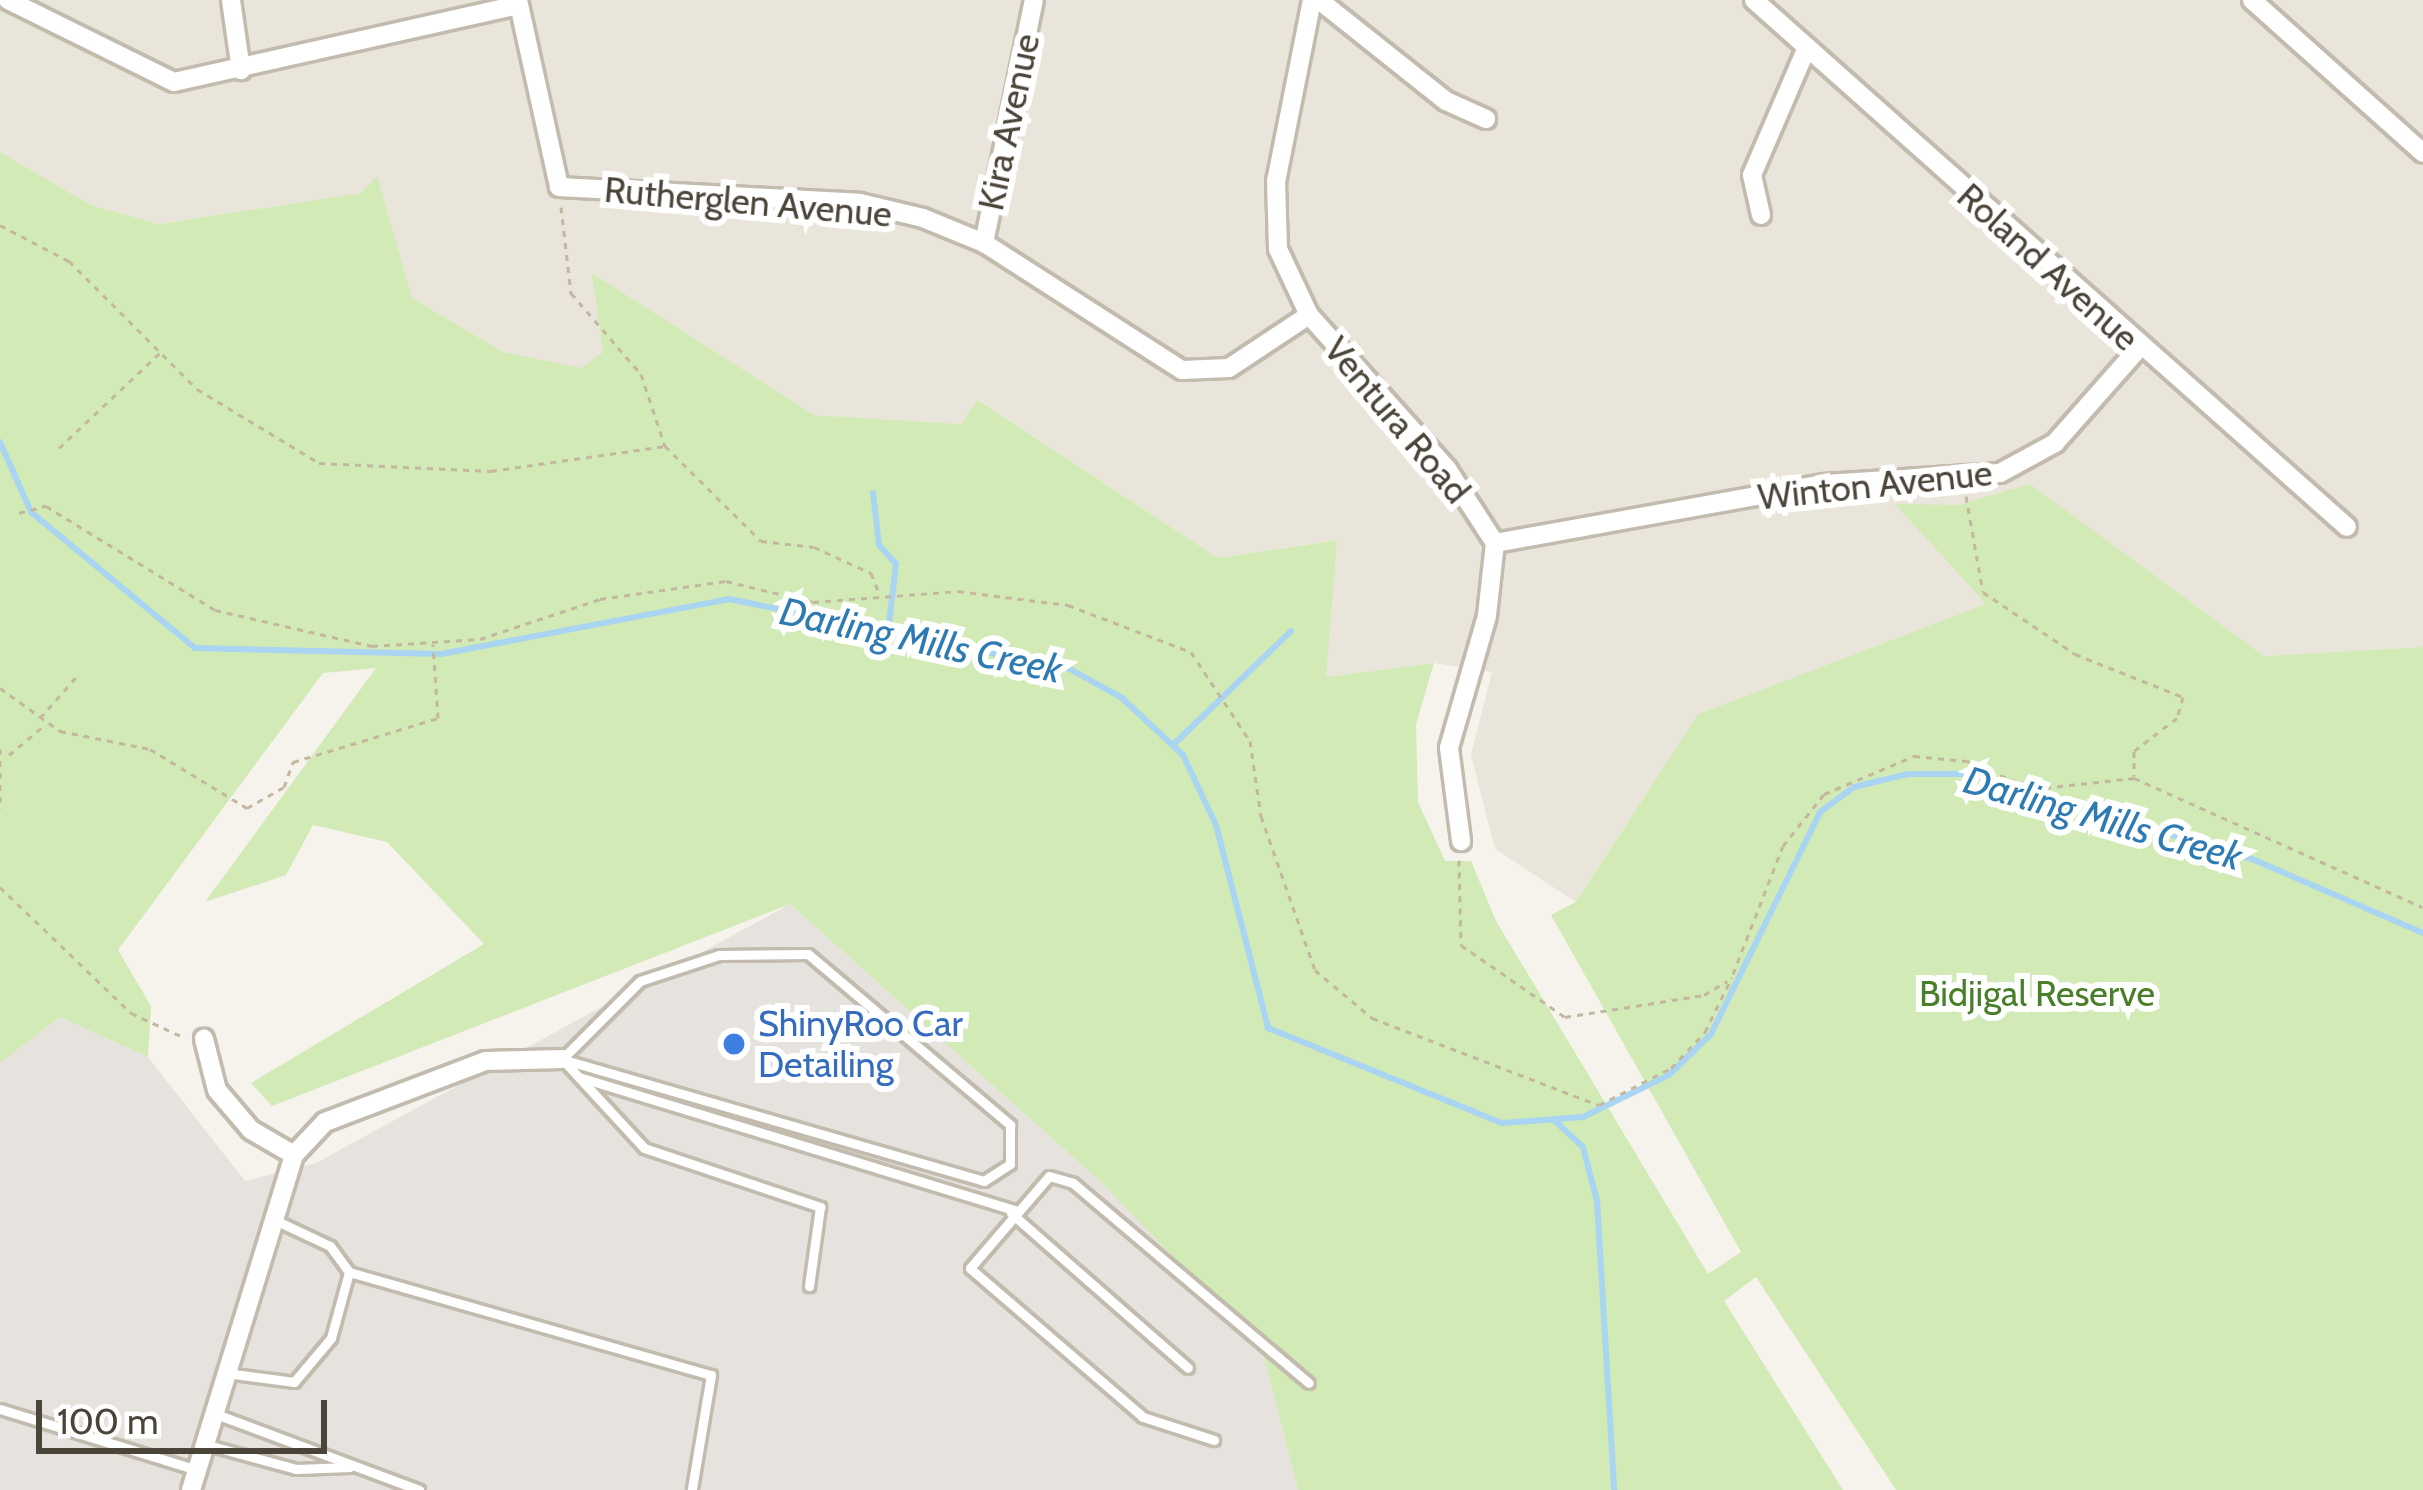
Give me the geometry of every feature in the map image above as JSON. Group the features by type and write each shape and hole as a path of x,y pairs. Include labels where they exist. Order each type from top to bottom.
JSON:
{"street":[{"path":"8,0 155,80 241,70 518,2 559,187"},
{"path":"230,0 241,70"},
{"name":"Kira Avenue","path":"984,243 1034,0"},
{"path":"1315,0 1446,101 1486,119"},
{"name":"Ventura Road","path":"1315,0 1274,202 1279,249 1309,315 1447,469 1495,543"},
{"name":"Roland Avenue","path":"1754,0 2138,349 2347,526"},
{"path":"2252,0 2423,153"},
{"path":"1761,215 1752,175 1807,47"},
{"name":"Rutherglen Avenue","path":"559,187 860,203 984,243 1181,370 1229,368 1309,315"},
{"name":"Winton Avenue","path":"1495,543 1824,484 1964,482 2055,442 2138,349"},
{"path":"1461,841 1449,748 1487,616 1495,543"},
{"path":"204,1039 217,1090 251,1130 294,1155"},
{"path":"190,1490 294,1155 325,1122 486,1061 562,1059"}],"lane":[{"path":"808,954 1010,1125 1010,1164 984,1181 562,1059 640,981 718,955 808,954"},
{"path":"562,1059 644,1148 820,1207 809,1286"},
{"path":"579,1077 1013,1212 1188,1368"},
{"path":"1214,1440 1143,1417 970,1268 1013,1212 1049,1176 1068,1179 1310,1383"},
{"path":"272,1219 330,1246 349,1272 711,1375 692,1489"},
{"path":"226,1372 275,1387 311,1369 349,1272"},
{"path":"0,1409 197,1470"},
{"path":"214,1413 416,1490"},
{"path":"204,1444 296,1469 355,1467"}],"path":[{"path":"559,187 571,293 641,374 665,446 761,541 814,547 871,573 880,596"},
{"path":"0,225 69,261 197,389 319,463 491,471 665,446"},
{"path":"59,448 163,350"},
{"path":"1964,482 1983,592 2075,654 2183,698 2177,718 2134,751 2134,778"},
{"path":"19,513 46,506 215,610 372,646 434,643 726,581 813,602 880,596 1012,595 1191,652 1250,741 1261,816 1315,970 1372,1018 1598,1106 1671,1068 1706,1032 1783,846 1824,794 1859,772 1914,756 1967,761 2033,788 2134,778 2423,907"},
{"path":"0,688 46,724 150,749 247,808 284,787 293,762 438,718 434,643"},
{"path":"39,719 77,675"},
{"path":"0,809 8,756 46,724"},
{"path":"0,749 8,756"},
{"path":"1461,841 1461,945 1564,1017 1704,995 1732,976"},
{"path":"0,887 149,1026 204,1039"}],"shaded area":[{"path":"0,0 2423,0 2423,647 2264,656 2030,485 1959,505 1897,505 1987,604 1698,714 1576,902 1495,849 1471,755 1492,672 1434,663 1325,677 1336,540 1218,558 979,400 961,424 814,415 593,274 603,352 582,369 503,352 412,298 362,193 159,224 91,205 0,152"},
{"path":"790,904 1102,1183 1262,1349 1298,1490 0,1490 0,1063 60,1017 148,1057 245,1181 316,1163"}],"green space":[{"name":"Bidjigal Reserve","path":"0,152 91,205 159,224 361,193 377,176 412,298 503,352 581,368 603,352 592,273 814,415 961,424 978,400 1218,558 1337,540 1326,677 1434,663 1416,724 1418,802 1445,861 1471,861 1496,921 1708,1274 1741,1252 1551,915 1576,902 1698,714 1986,604 1895,504 1959,505 2030,484 2264,656 2423,647 2423,1490 1896,1490 1756,1277 1724,1301 1843,1490 1298,1490 1262,1349 1102,1183 790,904 272,1106 251,1083 484,944 387,842 313,825 286,875 205,902 376,668 323,673 118,950 151,1006 148,1057 60,1017 0,1063"}],"waterway":[{"name":"Darling Mills Creek","path":"0,442 31,512 195,648 441,654 729,599 1070,669 1122,698 1183,755 1216,825 1268,1028 1502,1123 1583,1117 1669,1075 1711,1034 1820,812 1854,787 1908,774 1969,774 2252,859 2423,933"},
{"path":"873,493 879,545 896,564 888,632"},
{"path":"1173,745 1291,631"},
{"path":"1555,1121 1583,1147 1597,1201 1614,1490"}],"place":[{"name":"ShinyRoo Car Detailing","path":"734,1044"}]}
